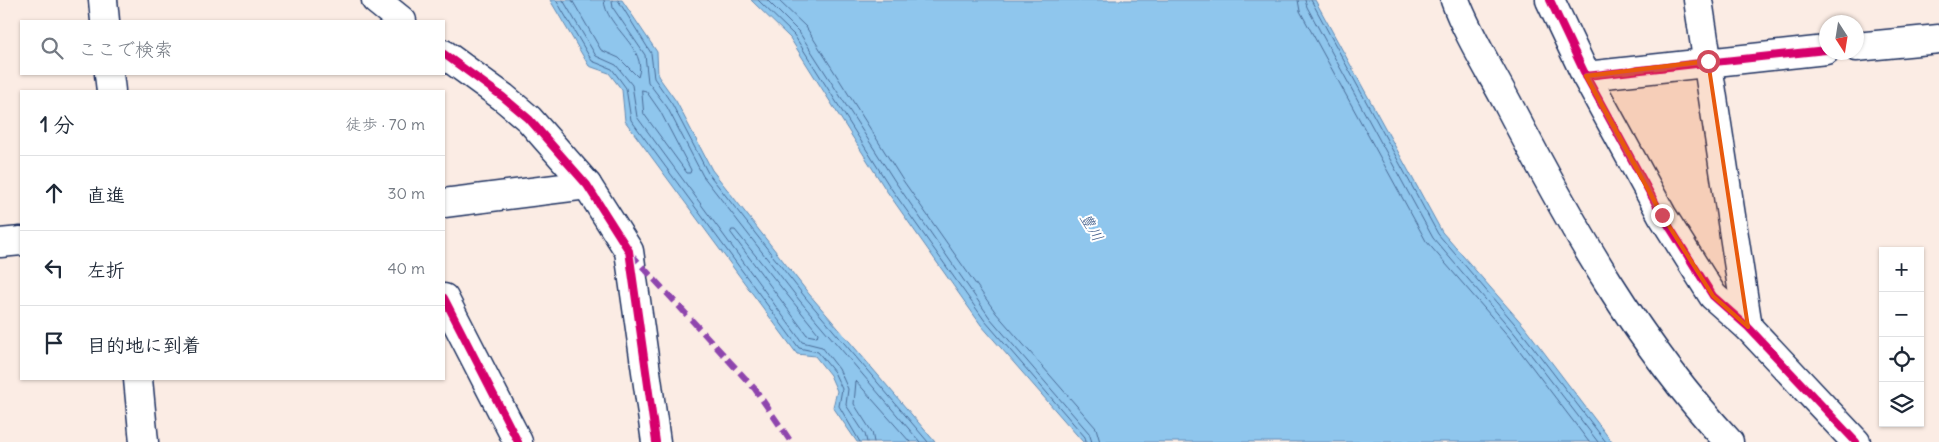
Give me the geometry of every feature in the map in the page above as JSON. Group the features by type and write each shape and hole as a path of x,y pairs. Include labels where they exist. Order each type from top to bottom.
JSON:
{"street":[{"path":"103,0 105,20"},
{"path":"376,0 401,20"},
{"path":"1455,0 1546,176 1608,283 1650,347 1700,410 1730,442"},
{"path":"1550,0 1586,76 1662,215 1713,296 1748,327 1856,442"},
{"path":"1698,0 1748,327"},
{"path":"1864,46 1939,39"},
{"path":"1586,76 1708,61 1819,51"},
{"path":"445,55 503,97 529,119 587,185 629,251 656,442"},
{"path":"109,75 111,90"},
{"path":"445,203 587,185"},
{"path":"0,243 20,241"},
{"path":"445,300 518,442"},
{"path":"138,380 144,442"}],"highlighted area":[{"path":"1708,61 1748,327 1713,296 1662,215 1586,76"}],"water":[{"path":"550,0 622,0 657,52 658,76 676,101 712,170 809,294 935,442 857,442 833,407 837,391 830,375 815,356 797,354 625,121 622,90 609,73 589,66"},
{"name":"豊川","path":"751,0 1315,0 1442,232 1524,326 1612,442 1083,442 981,325 886,190 790,38"}],"marked path":[{"path":"630,253 755,389 791,442"}],"cycle path":[{"path":"1550,0 1586,76 1662,215 1713,296 1748,327 1856,442"},
{"path":"1586,76 1819,51"},
{"path":"445,55 503,97 529,119 587,185 629,251 656,442"},
{"path":"445,300 518,442"}],"route":[{"path":"1662,215 1586,76 1708,61"}]}
